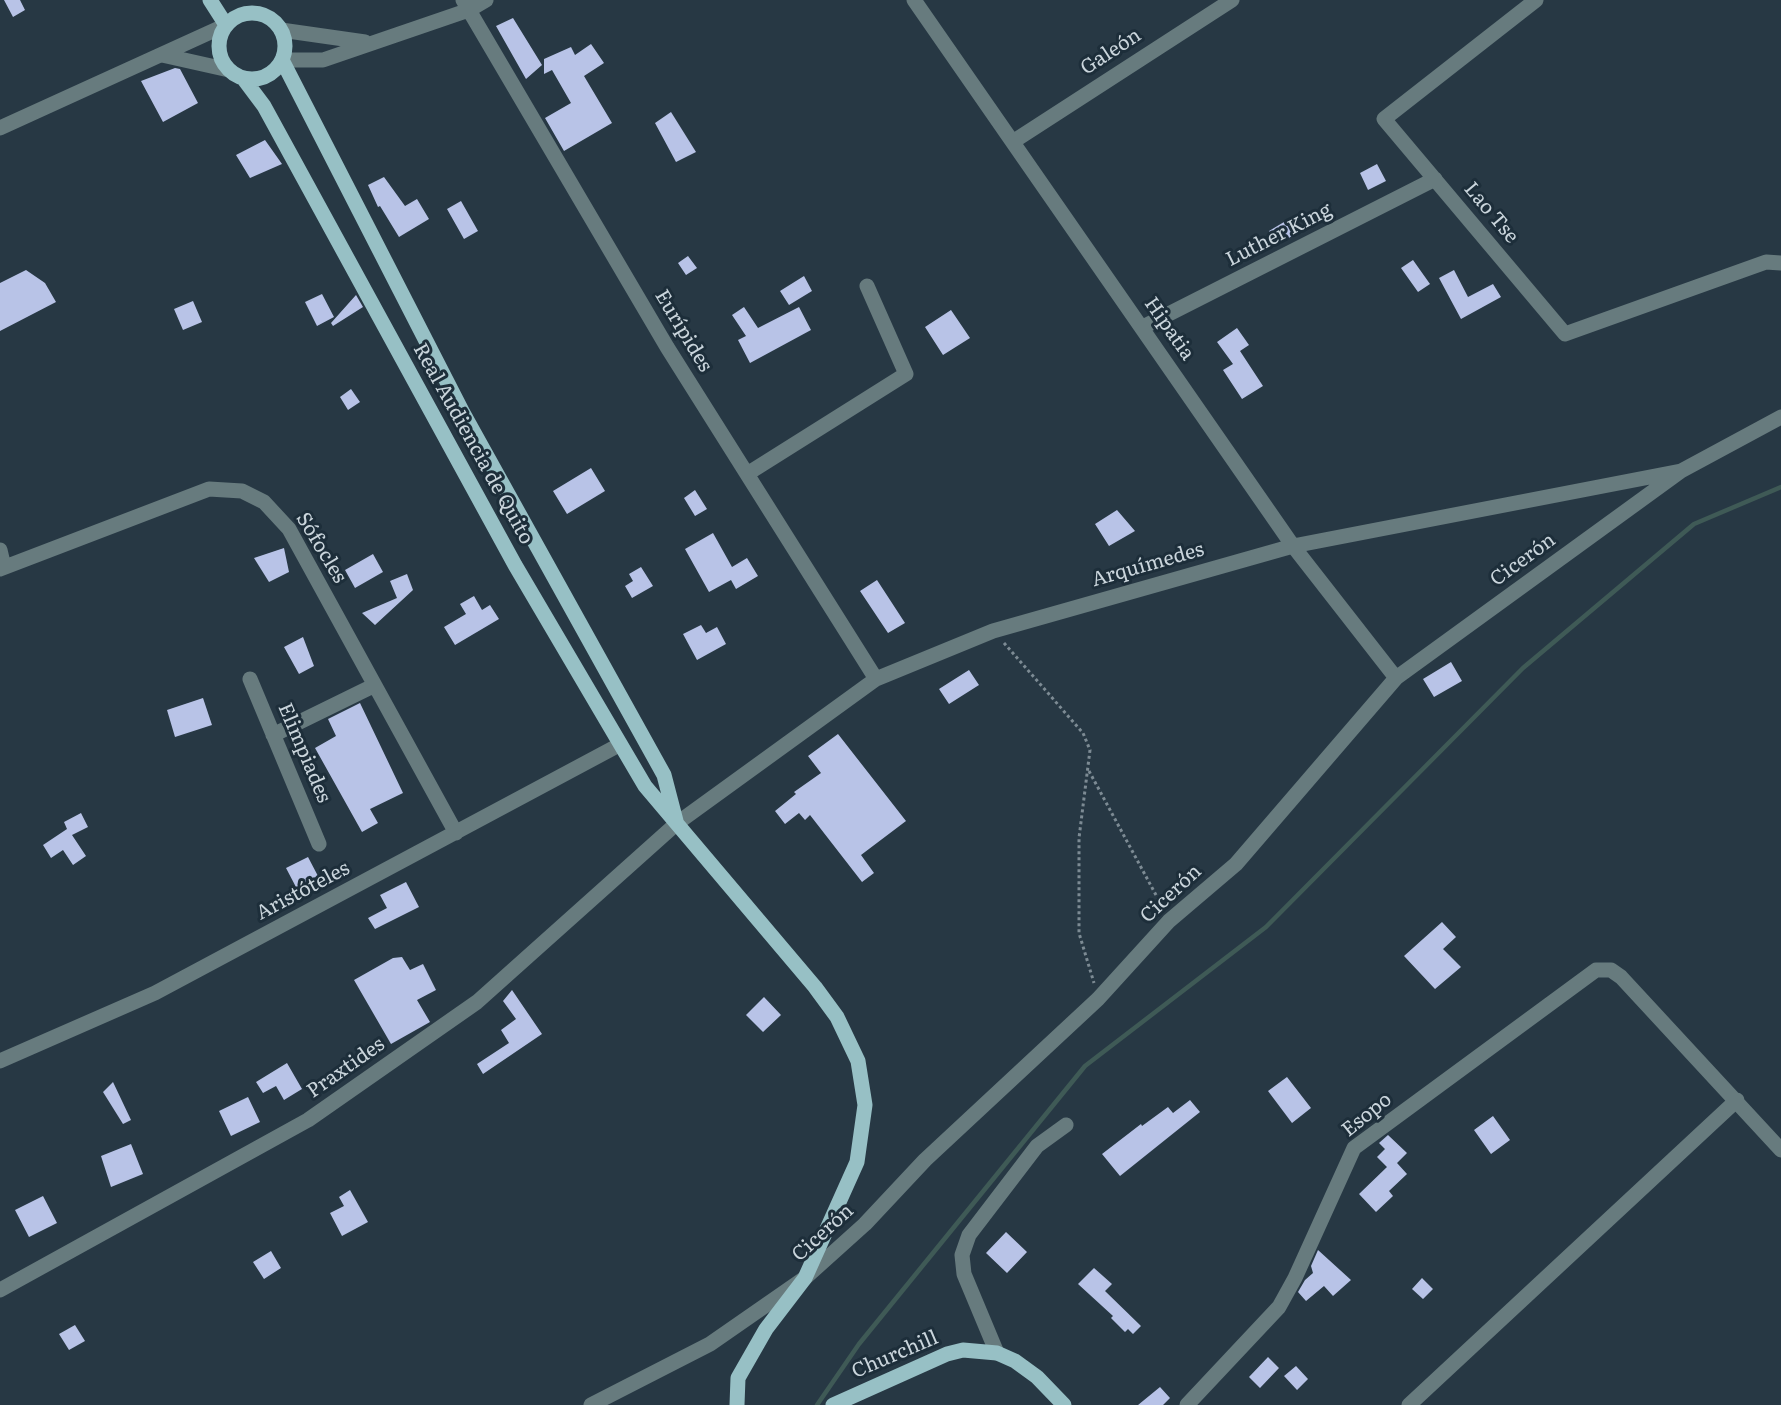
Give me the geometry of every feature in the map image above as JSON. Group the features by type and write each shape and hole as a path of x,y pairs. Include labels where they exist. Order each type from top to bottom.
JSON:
{"main road":[{"path":"210,0 226,25"},
{"path":"246,0 256,13"},
{"path":"256,13 267,16 281,30 285,45 282,60 272,71 259,78 243,78 229,70 220,56 219,40 226,25 235,18 256,13"},
{"name":"Real Audiencia de Quito","path":"282,60 463,413 664,775 676,824"},
{"name":"Real Audiencia de Quito","path":"243,78 264,105 515,565 619,746 645,786 815,987 837,1017 858,1061 865,1105 856,1162 805,1278"},
{"path":"737,1405 738,1378 766,1329 805,1278"},
{"name":"Churchill","path":"833,1405 946,1354 963,1350 997,1353 1015,1361 1037,1377 1064,1405"}],"street":[{"path":"282,60 323,60 466,5 486,0"},
{"name":"Hipatia","path":"914,0 1293,546 1396,678"},
{"name":"Galeón","path":"1014,141 1232,0"},
{"name":"Lao Tse","path":"1536,0 1383,119 1566,334 1766,262 1781,263"},
{"name":"Eurípides","path":"466,5 667,347 876,679"},
{"path":"0,128 226,25"},
{"path":"281,30 368,42"},
{"path":"162,55 229,70"},
{"name":"Luther King","path":"1143,327 1435,179"},
{"path":"747,474 906,374 867,286"},
{"name":"Cicerón","path":"591,1405 710,1344 805,1278 865,1224 925,1160 1098,999 1169,921 1236,864 1396,678 1681,471 1781,417"},
{"name":"Arquímedes","path":"676,824 876,679 993,631 1293,546 1681,471"},
{"name":"Sófocles","path":"2,568 209,489 242,491 264,502 289,529 373,686 456,833"},
{"path":"0,550 2,568"},
{"name":"Elimpiades","path":"250,679 319,843"},
{"path":"273,735 373,686"},
{"name":"Aristóteles","path":"0,1061 155,993 619,746"},
{"name":"Praxtides","path":"0,1290 308,1120 477,1002 676,824"},
{"name":"Esopo","path":"1187,1405 1279,1307 1354,1148 1596,970 1611,969 1621,977 1737,1100"},
{"path":"1409,1405 1737,1100 1781,1150"},
{"path":"997,1353 964,1274 962,1255 969,1235 1037,1146 1066,1125"}],"path":[{"path":"993,631 1083,733 1090,750 1079,838 1079,933 1098,999"},
{"path":"1089,770 1169,921"}],"building":[{"path":"4,0 20,0 25,10 13,17"},
{"path":"513,18 542,65 526,79 496,26"},
{"path":"591,44 604,63 584,76 612,123 564,151 545,118 571,103 552,70 544,74 544,59 571,47 575,55"},
{"path":"175,68 180,69 198,103 163,122 141,81"},
{"path":"671,112 696,152 676,162 655,123"},
{"path":"265,140 282,164 250,178 236,155"},
{"path":"1377,164 1386,181 1368,190 1360,173"},
{"path":"384,177 405,206 417,199 429,219 399,237 380,206 378,207 368,185"},
{"path":"461,201 478,231 464,239 447,209"},
{"path":"1289,219 1297,233 1277,245 1269,231"},
{"path":"688,256 697,268 686,275 678,263"},
{"path":"1413,260 1430,284 1418,292 1401,268"},
{"path":"26,270 45,283 56,302 0,331 0,283"},
{"path":"1454,270 1468,297 1493,284 1501,297 1461,319 1439,278"},
{"path":"804,276 812,291 789,305 780,291"},
{"path":"322,294 334,317 317,326 305,302"},
{"path":"356,295 363,307 333,326 331,323"},
{"path":"193,301 202,322 183,330 174,309"},
{"path":"744,307 758,328 799,307 811,330 750,363 738,340 746,336 732,315"},
{"path":"951,310 970,338 943,355 925,327"},
{"path":"1237,328 1249,345 1240,351 1263,386 1242,399 1223,370 1233,364 1217,342"},
{"path":"351,389 360,402 348,410 340,397"},
{"path":"591,468 605,491 567,514 553,491"},
{"path":"695,490 707,509 695,516 684,498"},
{"path":"1117,510 1135,531 1109,546 1095,524"},
{"path":"713,533 732,567 747,558 758,576 736,589 731,580 709,592 685,549"},
{"path":"284,548 289,572 269,582 254,558"},
{"path":"373,554 383,572 355,588 345,570"},
{"path":"641,567 653,586 632,598 625,586 633,581 629,574"},
{"path":"407,574 413,590 375,625 362,613 397,598 390,581"},
{"path":"877,580 905,623 888,633 860,591"},
{"path":"474,596 482,610 490,605 499,619 455,645 444,627 466,614 460,604"},
{"path":"701,625 706,633 717,627 726,644 697,660 683,634"},
{"path":"303,637 314,666 299,674 284,647"},
{"path":"1451,662 1462,681 1434,697 1423,679"},
{"path":"969,670 979,685 949,704 939,689"},
{"path":"203,698 212,725 175,737 167,710"},
{"path":"360,703 403,793 370,809 378,823 362,832 315,748 336,736 328,719"},
{"path":"838,734 906,821 861,855 874,873 862,882 810,815 805,820 799,813 785,824 775,811 796,794 794,792 821,773 808,756"},
{"path":"81,813 88,827 72,835 86,856 73,865 63,850 51,858 43,845 67,829 64,822"},
{"path":"308,857 319,878 297,889 286,868"},
{"path":"406,882 419,907 375,929 368,918 387,908 380,895"},
{"path":"1442,922 1456,937 1443,949 1461,967 1435,989 1404,956"},
{"path":"402,957 410,970 423,964 436,990 417,1000 430,1022 391,1044 354,980 393,958"},
{"path":"512,990 542,1034 483,1074 477,1064 509,1043 501,1030 516,1019 503,1001"},
{"path":"764,997 781,1015 763,1032 746,1015"},
{"path":"287,1063 302,1089 284,1100 276,1086 263,1093 256,1082"},
{"path":"1287,1077 1311,1108 1292,1123 1268,1091"},
{"path":"113,1082 131,1120 123,1124 103,1092"},
{"path":"248,1097 260,1122 231,1136 219,1111"},
{"path":"1190,1100 1200,1112 1120,1176 1102,1154 1141,1124 1142,1126 1168,1107 1173,1113"},
{"path":"1493,1116 1510,1140 1491,1154 1474,1130"},
{"path":"1388,1135 1407,1153 1397,1163 1407,1174 1389,1191 1393,1196 1376,1212 1359,1194 1387,1167 1377,1157 1385,1149 1379,1143"},
{"path":"131,1144 143,1174 111,1187 101,1156"},
{"path":"350,1190 368,1222 342,1236 330,1213 344,1206 339,1197"},
{"path":"43,1196 57,1223 29,1237 15,1210"},
{"path":"1006,1232 1027,1252 1007,1273 986,1253"},
{"path":"1318,1250 1351,1280 1333,1296 1324,1286 1306,1301 1298,1292 1305,1280 1313,1273 1311,1266"},
{"path":"271,1251 281,1268 264,1279 253,1262"},
{"path":"1094,1268 1112,1284 1105,1291 1141,1326 1133,1334 1128,1329 1125,1332 1111,1318 1113,1316 1078,1284"},
{"path":"1422,1278 1433,1289 1423,1299 1412,1289"},
{"path":"75,1325 85,1341 69,1350 59,1334"},
{"path":"1268,1357 1279,1368 1260,1388 1249,1377"},
{"path":"1296,1366 1308,1379 1297,1390 1284,1376"},
{"path":"1160,1387 1170,1398 1163,1405 1138,1405"}],"waterway":[{"path":"817,1405 859,1344 1085,1066 1266,927 1523,668 1694,524 1781,487"}]}
